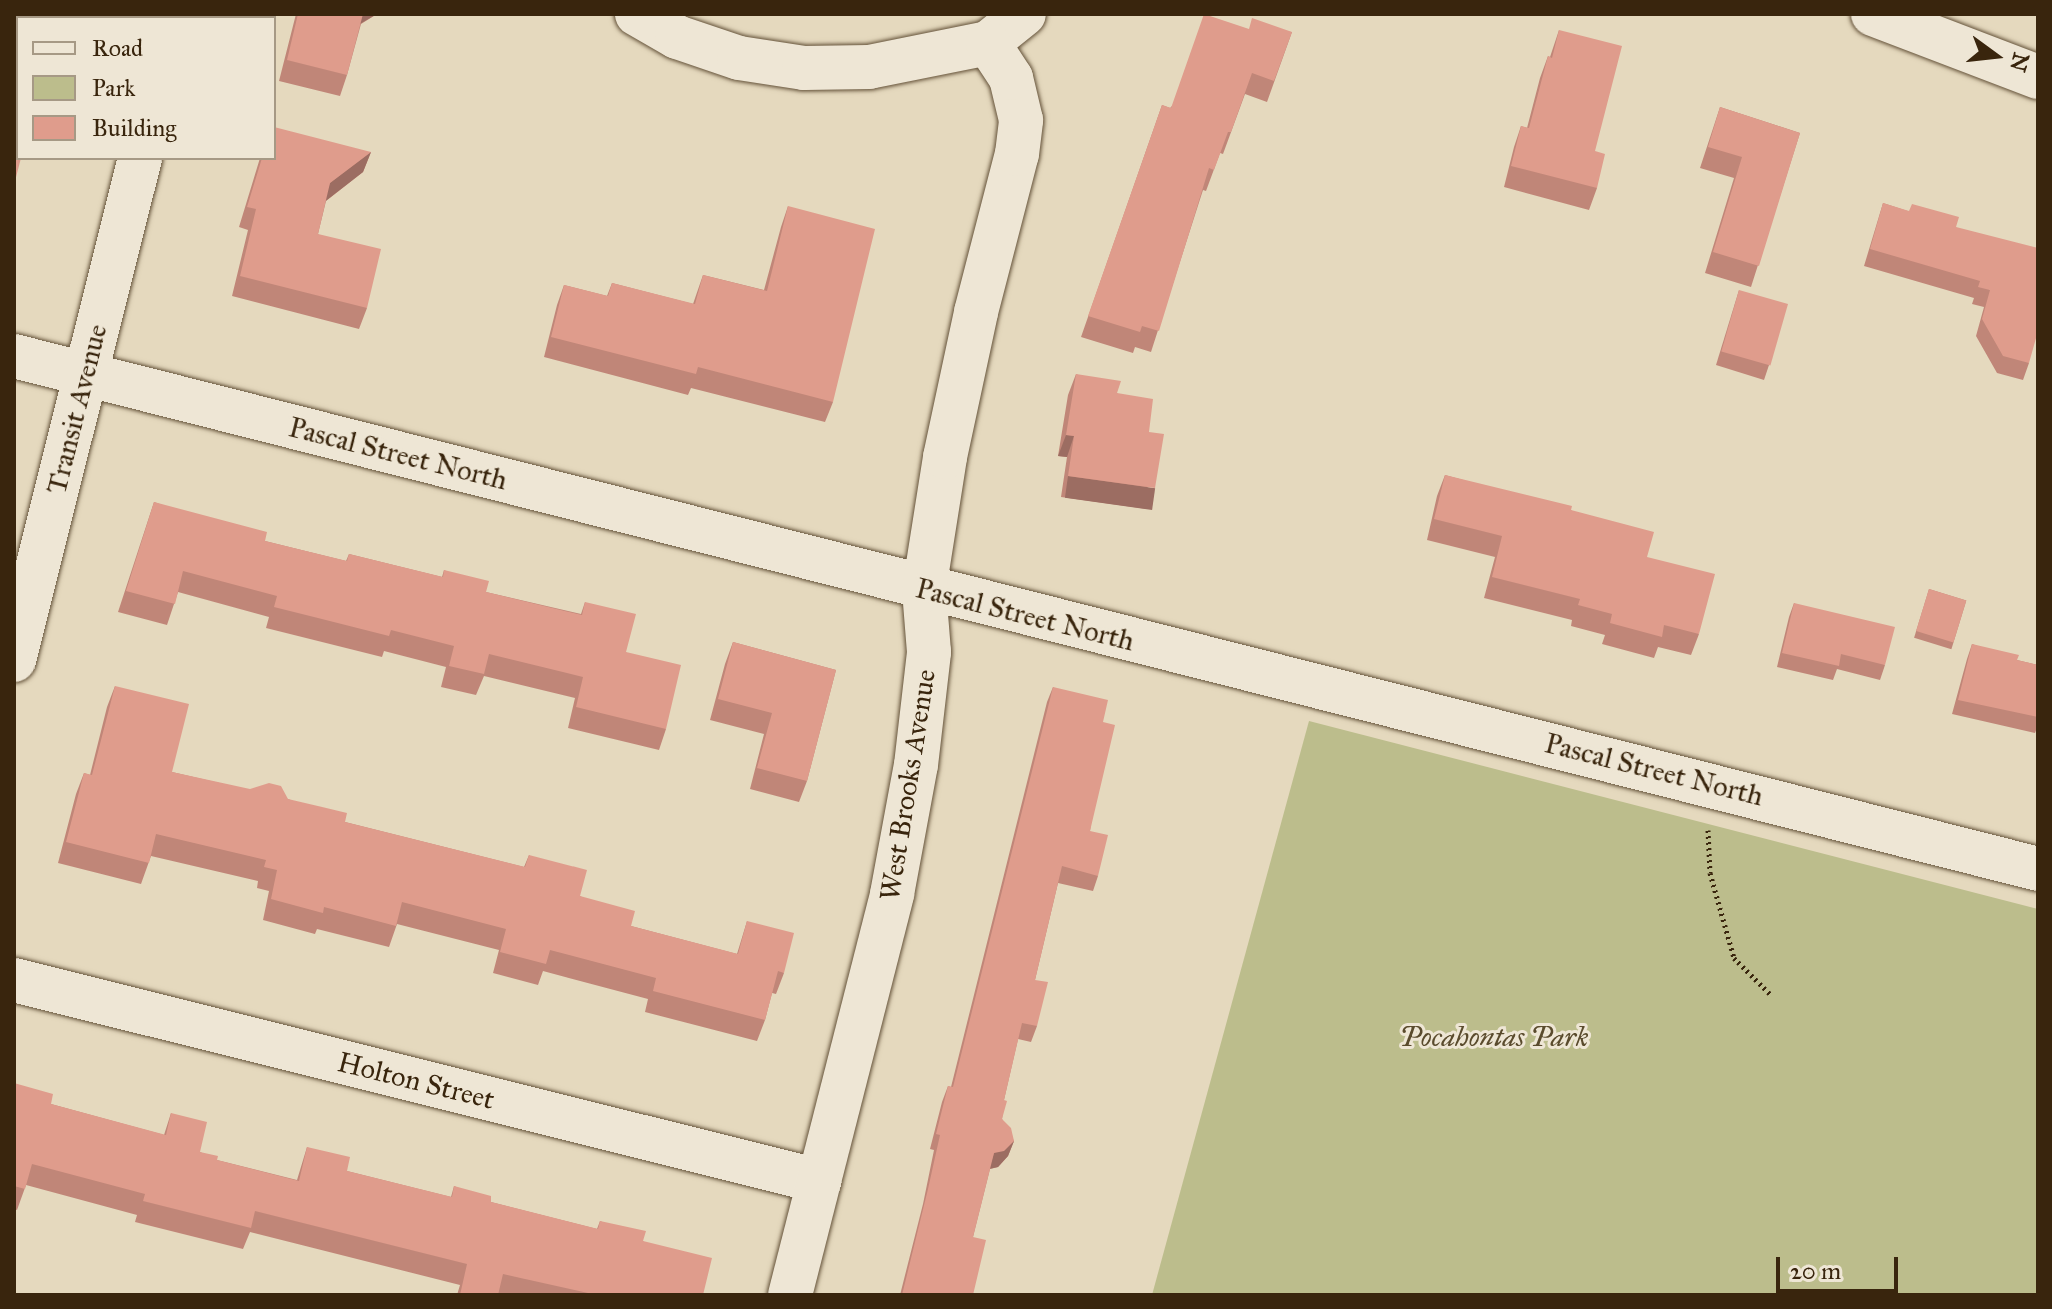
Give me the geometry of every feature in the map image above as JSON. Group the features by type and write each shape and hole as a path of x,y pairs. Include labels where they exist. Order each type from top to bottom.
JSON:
{"street":[{"path":"637,14 677,37 739,58 804,68 869,67 988,43 1024,14"},
{"path":"1873,14 2038,77"},
{"name":"West Brooks Avenue","path":"790,1295 892,894 916,765 929,652 924,590 945,457 976,312 1017,154 1021,120 1011,78 988,43"},
{"name":"Transit Avenue","path":"14,660 140,160"},
{"name":"Pascal Street North","path":"14,356 924,590 1191,657 1282,675 2038,869"},
{"name":"Holton Street","path":"14,980 819,1181"}],"path":[{"path":"1717,786 1708,831 1710,873 1734,958 1770,994"}],"green space":[{"name":"Pocahontas Park","path":"1309,721 2038,909 2038,1295 1152,1295"}],"building":[{"path":"298,14 363,14 347,75 287,60"},
{"path":"1204,14 1249,29 1252,18 1292,32 1274,81 1252,73 1214,170 1209,168 1159,331 1142,326 1140,332 1088,316 1162,105 1171,108"},
{"path":"1559,30 1622,46 1595,151 1605,154 1597,188 1511,166 1521,126 1529,128 1548,56 1552,58"},
{"path":"1720,107 1800,133 1759,266 1713,252 1742,157 1708,147"},
{"path":"276,128 371,152 330,183 318,234 381,249 367,308 240,276 256,209 247,207 261,160 276,160"},
{"path":"14,137 16,160 20,160 14,185"},
{"path":"1883,203 1909,211 1912,204 1959,217 1956,227 2038,248 2038,331 2029,363 2003,356 1982,319 1990,290 1978,287 1980,281 1870,249"},
{"path":"788,206 875,229 833,402 698,367 696,374 551,337 564,285 608,296 612,283 695,304 703,275 767,291"},
{"path":"1739,290 1788,304 1770,366 1721,352"},
{"path":"1076,374 1121,381 1117,393 1153,399 1149,432 1164,434 1155,488 1068,476 1074,436 1066,435"},
{"path":"1445,475 1572,506 1571,510 1654,532 1647,557 1715,574 1699,634 1664,625 1662,637 1610,623 1612,614 1578,605 1580,599 1492,577 1502,536 1434,519"},
{"path":"154,502 267,532 265,541 347,561 349,554 443,577 444,570 489,581 486,592 582,615 585,602 636,614 626,652 681,665 666,729 576,707 583,677 489,654 484,674 449,666 454,646 391,630 389,636 274,607 277,596 183,571 175,604 126,591"},
{"path":"1929,589 1966,600 1953,642 1916,631"},
{"path":"1794,603 1895,627 1885,665 1841,654 1839,666 1782,653"},
{"path":"733,642 836,670 807,781 757,768 772,713 718,699"},
{"path":"1972,644 2019,655 2017,660 2038,665 2038,717 1958,700"},
{"path":"115,686 189,704 172,772 250,789 269,783 281,786 288,799 347,813 345,822 525,867 529,855 587,870 580,896 635,911 631,926 738,954 747,921 794,933 784,973 778,971 765,1020 653,991 656,978 550,950 546,964 500,952 506,929 402,902 396,926 324,907 323,913 271,899 277,870 264,867 266,860 156,834 149,863 66,842 84,773 92,775"},
{"path":"1053,687 1108,700 1103,722 1115,725 1090,831 1108,835 1098,876 1062,866 1035,980 1048,982 1037,1026 1022,1023 1004,1100 1007,1101 1002,1119 1011,1128 1014,1141 1004,1151 994,1153 973,1237 986,1240 973,1295 902,1295 940,1135 936,1134 948,1086 953,1087"},
{"path":"14,1083 53,1094 51,1104 166,1135 171,1113 207,1122 200,1152 218,1156 217,1160 299,1181 307,1147 350,1157 347,1171 452,1197 454,1186 491,1196 491,1202 598,1229 600,1221 646,1231 643,1241 712,1258 703,1295 597,1295 503,1274 498,1295 460,1295 467,1264 255,1211 251,1228 143,1201 145,1194 32,1164 25,1189 14,1186"}]}
